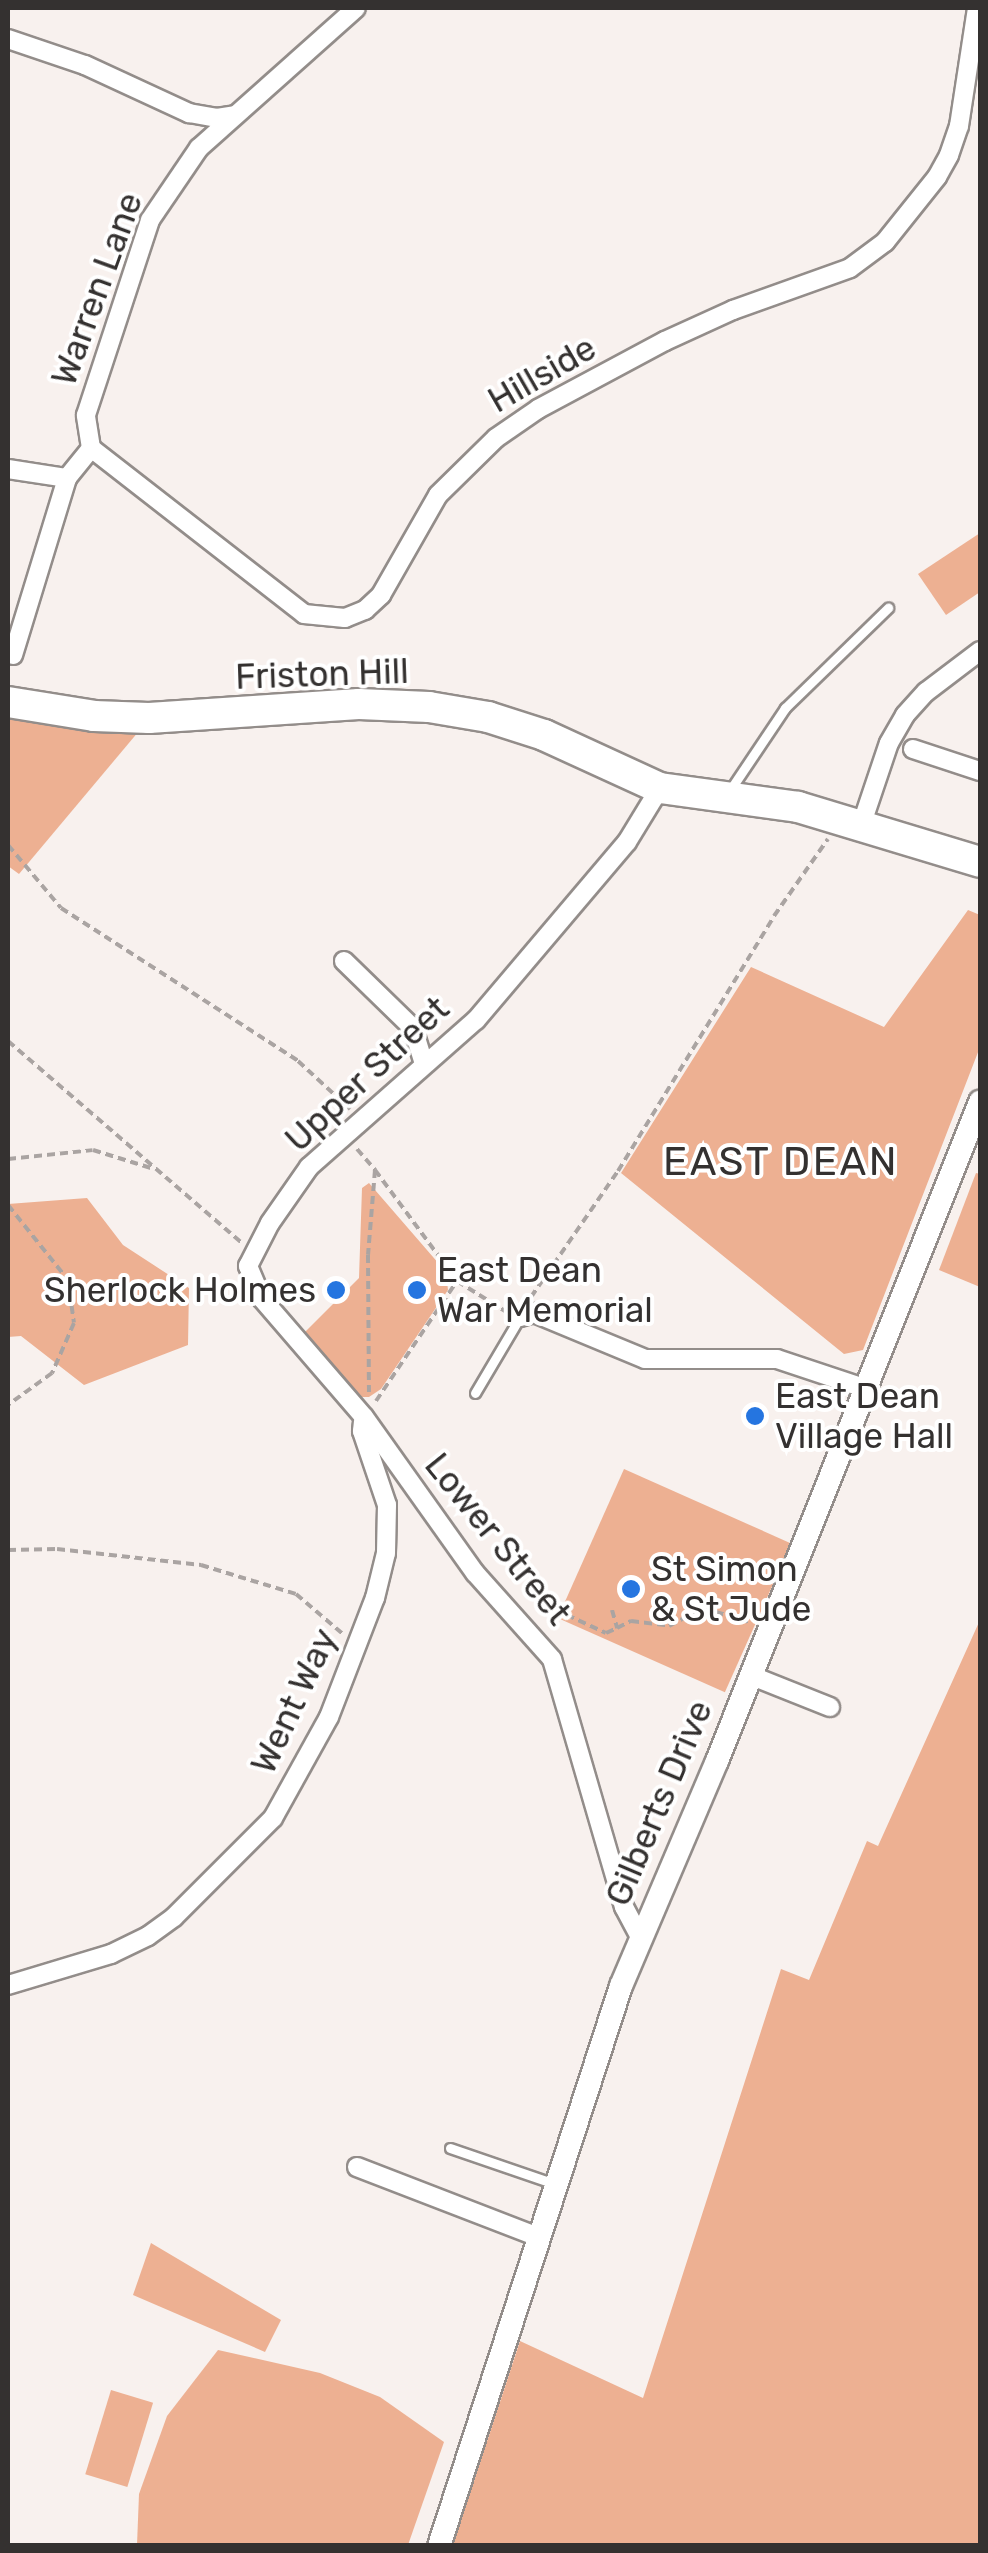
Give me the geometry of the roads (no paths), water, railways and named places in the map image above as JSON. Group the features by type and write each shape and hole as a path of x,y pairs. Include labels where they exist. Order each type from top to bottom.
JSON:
{"main road":[{"name":"Friston Hill","path":"8,702 94,716 149,718 359,704 429,706 488,717 544,735 660,788 851,820 980,862"}],"street":[{"name":"Warren Lane","path":"91,448 86,416 130,274 163,196 199,148 356,8"},
{"name":"Hillside","path":"91,448 304,614 345,618 365,610 381,595 438,496 496,438 538,410 665,341 733,310 850,268 885,242 937,177 949,155 959,126 976,8"},
{"path":"8,39 85,64 189,113 216,118 236,114"},
{"path":"189,113 199,148"},
{"path":"13,654 67,478 91,448"},
{"path":"8,469 67,478"},
{"path":"851,820 905,715 926,692 980,651"},
{"path":"913,748 980,771"},
{"name":"Upper Street","path":"364,1416 262,1300 251,1279 253,1253 309,1167 476,1020 627,842 660,788"},
{"path":"344,961 413,1028 424,1063"},
{"name":"Gilberts Drive","path":"439,2546 555,2184 640,1937 752,1676 980,1102"},
{"path":"520,1317 534,1313 644,1359 777,1359 867,1388"},
{"name":"Went Way","path":"8,1985 111,1954 174,1917 272,1818 330,1716 375,1598 389,1529 381,1479 362,1431 364,1416"},
{"name":"Lower Street","path":"364,1416 475,1573 552,1658 624,1907 640,1937"},
{"path":"752,1676 830,1707"},
{"path":"357,2167 538,2236"}],"lane":[{"path":"726,797 785,708 888,608"},
{"path":"475,1393 520,1317"},
{"path":"450,2148 555,2184"}],"place":[{"name":"Sherlock Holmes","path":"336,1290"},
{"name":"East Dean War Memorial","path":"417,1290"},
{"name":"East Dean Village Hall","path":"755,1416"},
{"name":"St Simon & St Jude","path":"631,1589"}],"district":[{"name":"EAST DEAN","path":"781,1162"}]}
